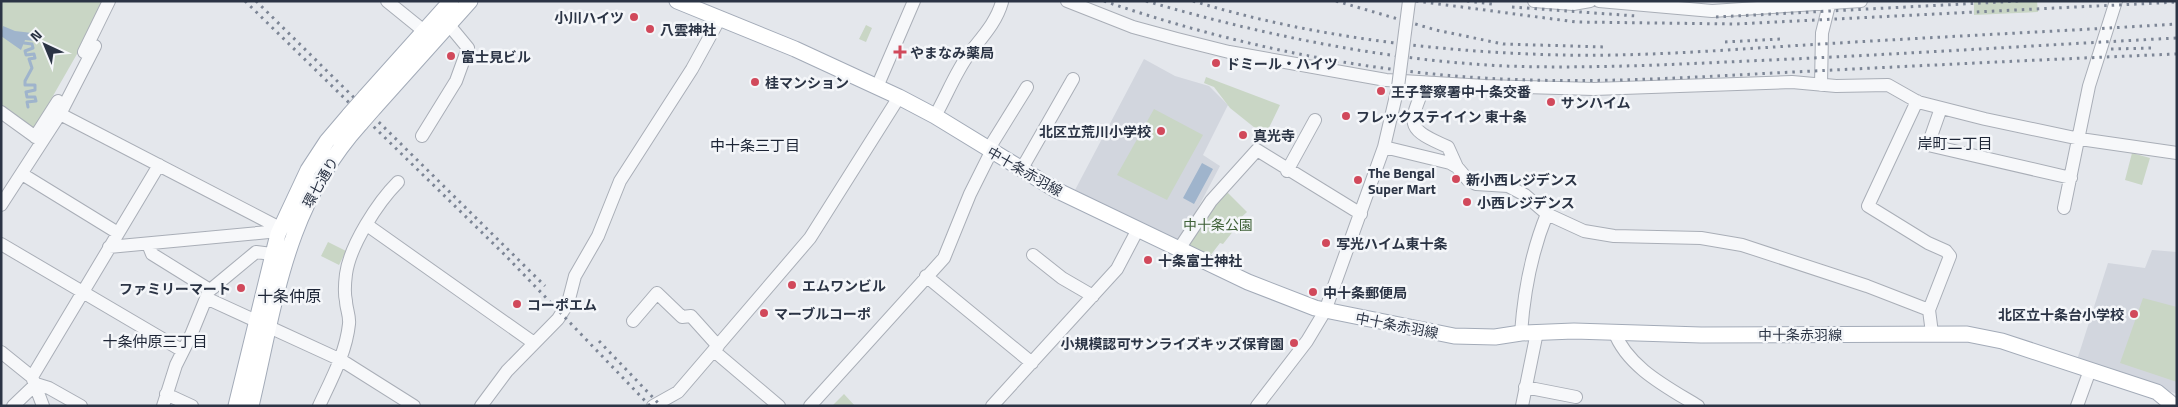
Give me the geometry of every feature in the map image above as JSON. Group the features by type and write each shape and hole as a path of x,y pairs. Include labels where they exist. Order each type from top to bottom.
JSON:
{"main road":[{"name":"環七通り","path":"370,102 424,31 451,1"},
{"name":"環七通り","path":"251,406 272,254 280,230 308,170 327,141 355,118 449,25 470,1"},
{"name":"中十条赤羽線","path":"677,1 899,97 935,116 1056,190 1248,282 1325,311 1454,336 1495,337 1529,333 1614,331 1701,335 1932,333 1984,336 2157,392 2174,406"},
{"name":"環七通り","path":"236,406 305,204 355,118"}],"street":[{"path":"1,205 22,174 109,1"},
{"path":"387,1 424,31"},
{"path":"877,87 914,1"},
{"path":"1067,1 1133,27 1229,52 1377,78 1425,84 1594,89 1792,82 1821,85 1888,85 1917,101 1942,108 2080,139 2177,153"},
{"path":"1257,406 1307,341 1325,311 1384,147 1398,86 1410,1"},
{"path":"1534,1 1573,4 1590,1"},
{"path":"1599,1 1712,10 1861,1"},
{"path":"2064,208 2090,86 2116,1"},
{"path":"935,116 968,55 982,40 1002,2"},
{"path":"1821,85 1822,32 1830,3"},
{"path":"481,406 507,371 558,318 568,303 575,276 601,230 620,181 692,69 720,18"},
{"path":"422,136 456,81 468,48 449,25"},
{"path":"39,140 60,114 95,46"},
{"path":"1021,170 1074,79"},
{"path":"1425,84 1413,115 1414,126 1420,134 1448,147 1457,167"},
{"path":"810,406 944,258 990,151 1027,87"},
{"path":"653,406 675,394 810,238 899,97"},
{"path":"1917,101 1868,206 1928,243 1946,251 1950,256 1929,310 1932,333"},
{"path":"1942,108 1928,144 2071,178"},
{"path":"1,112 39,140"},
{"path":"60,114 280,230"},
{"path":"1287,171 1315,120"},
{"path":"1384,147 1450,162 1468,180 1476,184 1508,186 1525,195 1547,214 1597,234 1701,238 1762,250 1929,310"},
{"path":"1179,249 1211,201 1256,150 1277,162 1278,165 1287,171 1361,214"},
{"path":"13,406 34,380 82,292 159,165"},
{"path":"22,174 118,233"},
{"path":"319,406 341,360 349,322 345,299 346,273 357,242 389,191 398,182"},
{"path":"1522,406 1529,333 1529,269 1535,243 1547,214"},
{"path":"367,226 534,343"},
{"path":"110,247 280,230"},
{"path":"992,406 1117,270 1138,230"},
{"path":"1,244 183,351"},
{"path":"148,244 152,254 208,294 262,326 341,360 414,406"},
{"path":"192,406 165,400 183,351 208,294 256,252 272,254"},
{"path":"1033,255 1062,278 1094,296"},
{"path":"926,276 1032,363"},
{"path":"633,321 657,293 682,317 690,316 716,348 779,406"},
{"path":"1614,331 1618,345 1637,366 1698,406"},
{"path":"1,352 34,380 81,406"},
{"path":"2077,406 2090,370"},
{"path":"34,380 43,406"},
{"path":"1525,387 1576,396"}],"shaded area":[{"name":"北区立荒川小学校","path":"1144,59 1175,76 1209,86 1228,105 1203,155 1220,166 1182,238 1177,241 1075,190"},
{"name":"北区立十条台小学校","path":"2152,250 2177,252 2177,394 2077,360 2108,263 2145,268"}],"green space":[{"path":"1,1 104,1 77,54 34,129 1,107"},
{"path":"1974,1 2037,1 2038,12 1974,15"},
{"path":"866,25 872,28 866,42 859,39"},
{"path":"1206,77 1280,105 1265,136 1230,108 1214,87 1204,83"},
{"path":"1154,109 1203,135 1167,200 1117,175"},
{"path":"2132,153 2150,158 2142,185 2125,180"},
{"name":"中十条公園","path":"1226,191 1247,212 1236,222 1238,225 1223,244 1220,243 1210,256 1187,247 1211,206"},
{"path":"328,242 346,251 339,265 321,256"},
{"path":"2143,298 2177,307 2177,382 2120,363"},
{"path":"844,394 855,406 832,406"}],"water":[{"path":"3,26 15,31 32,33 35,41 25,40 21,50 1,36"},
{"path":"1202,163 1213,169 1194,204 1183,198"}],"waterway":[{"path":"24,43 32,44 33,48 25,51 26,55 34,54 35,58 29,59 32,68 25,81 25,85 35,85 35,90 26,92 27,97 35,97 36,101 27,102 28,107"}],"railway":[{"path":"245,1 505,255 650,406"},
{"path":"256,1 545,286"},
{"path":"1104,1 1201,31 1300,54 1401,70 1503,79 1580,81 1658,79 2177,54"},
{"path":"1146,1 1234,25 1324,44 1414,58 1505,66 1571,67 1671,64 2177,38"},
{"path":"1193,1 1283,24 1375,40 1468,50 1561,55 1665,53 2177,24"},
{"path":"1336,1 1436,30 1503,44 1605,47"},
{"path":"1416,1 1576,22 1735,24 2177,2"},
{"path":"1467,1 1492,4"},
{"path":"1716,17 2020,1"},
{"path":"1512,7 1636,16"},
{"path":"1725,42 1780,39"},
{"path":"2111,49 2153,48"},
{"path":"599,341 661,406"}],"place":[{"name":"小川ハイツ","path":"634,17"},
{"name":"八雲神社","path":"650,29"},
{"name":"やまなみ薬局","path":"900,52"},
{"name":"富士見ビル","path":"451,56"},
{"name":"ドミール・ハイツ","path":"1216,63"},
{"name":"桂マンション","path":"755,82"},
{"name":"王子警察署中十条交番","path":"1381,91"},
{"name":"サンハイム","path":"1551,102"},
{"name":"フレックステイイン 東十条","path":"1346,116"},
{"name":"北区立荒川小学校","path":"1161,131"},
{"name":"真光寺","path":"1243,135"},
{"name":"新小西レジデンス","path":"1456,179"},
{"name":"The Bengal Super Mart","path":"1358,180"},
{"name":"小西レジデンス","path":"1467,202"},
{"name":"写光ハイム東十条","path":"1326,243"},
{"name":"十条富士神社","path":"1148,260"},
{"name":"エムワンビル","path":"792,285"},
{"name":"ファミリーマート","path":"241,288"},
{"name":"中十条郵便局","path":"1313,292"},
{"name":"コーポエム","path":"517,304"},
{"name":"マーブルコーポ","path":"764,313"},
{"name":"北区立十条台小学校","path":"2134,314"},
{"name":"小規模認可サンライズキッズ保育園","path":"1294,343"}],"district":[{"name":"岸町二丁目","path":"1955,143"},
{"name":"中十条三丁目","path":"755,145"},
{"name":"十条仲原","path":"289,296"},
{"name":"十条仲原三丁目","path":"155,341"}]}
